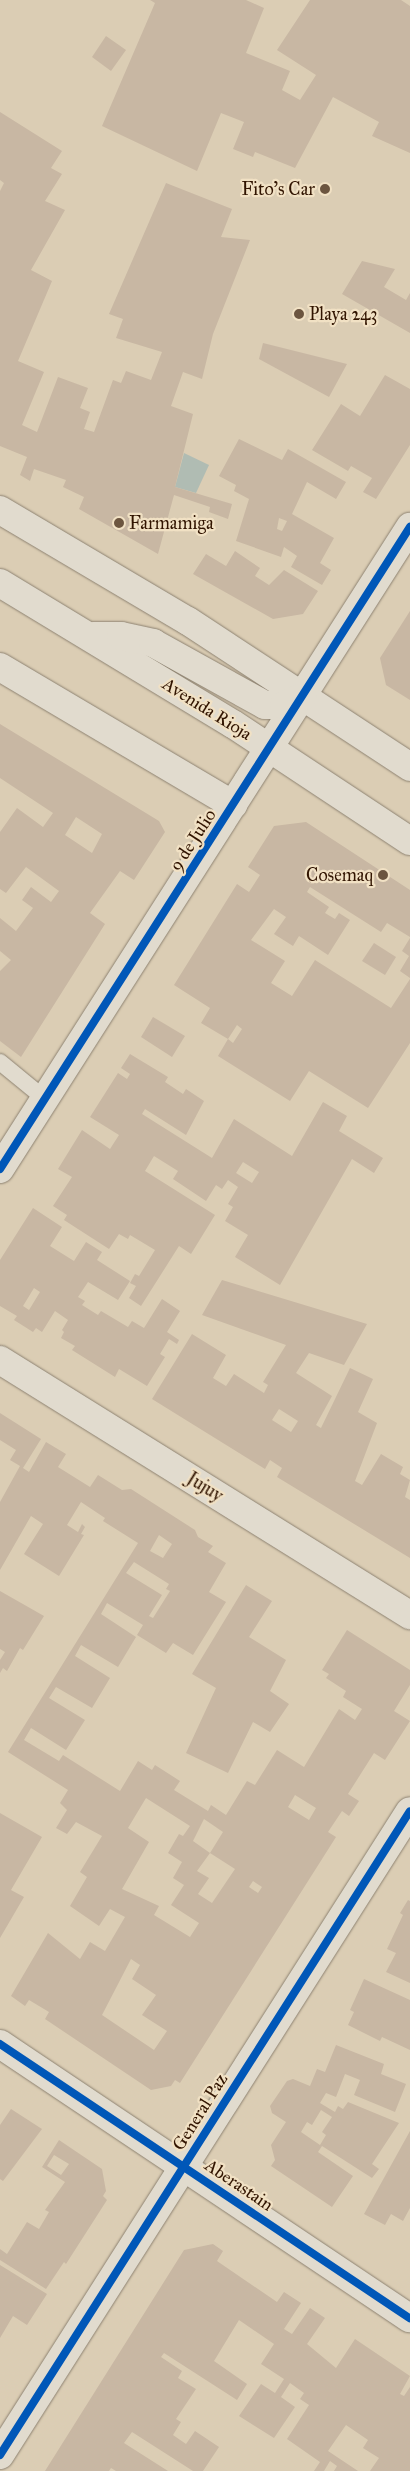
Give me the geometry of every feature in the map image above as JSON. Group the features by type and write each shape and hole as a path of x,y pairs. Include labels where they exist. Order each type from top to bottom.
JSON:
{"street":[{"path":"0,510 188,622 410,767"},
{"name":"9 de Julio","path":"0,1169 410,527"},
{"name":"Avenida Rioja","path":"0,583 270,748 410,841"},
{"path":"89,636 121,636 153,643 265,705 284,705 302,697"},
{"path":"0,667 233,805"},
{"name":"Jujuy","path":"0,1360 410,1615"},
{"name":"General Paz","path":"0,2455 410,1811"},
{"name":"Aberastain","path":"0,2044 410,2318"}],"lane":[{"path":"0,1062 45,1099"}],"shaded area":[{"path":"184,453 209,465 196,493 175,487"}],"building":[{"path":"150,0 246,0 264,8 246,53 290,71 282,90 300,100 316,75 277,50 310,0 401,0 410,6 410,153 372,136 379,122 333,97 295,168 255,152 253,157 233,149 244,122 221,113 197,171 102,126 155,3"},
{"path":"106,36 126,50 111,71 92,57"},
{"path":"0,112 62,151 51,168 62,174 45,201 65,210 31,270 52,281 18,361 44,372 22,425 37,432 58,377 88,388 80,408 90,412 84,429 94,432 113,380 121,383 126,371 151,380 162,352 116,338 123,319 109,314 166,183 232,209 221,237 250,240 213,334 202,379 183,372 171,406 193,414 175,487 232,504 228,519 209,512 210,507 174,495 158,554 79,509 84,497 63,487 66,480 34,469 30,481 20,475 27,457 0,446 0,191 4,183 0,180"},
{"path":"362,261 395,269 384,287 406,300 410,293 410,333 342,294"},
{"path":"263,343 347,364 329,397 259,359"},
{"path":"385,375 410,389 410,445 376,499 363,492 372,478 351,466 348,471 312,450 341,404 360,416"},
{"path":"239,439 282,460 288,449 346,482 336,499 307,482 292,514 334,538 320,563 331,570 322,585 291,567 297,556 284,547 281,557 236,541 249,499 234,491 236,485 219,476","holes":["279,518 287,521 282,531 277,529"]},
{"path":"235,551 260,568 255,576 269,585 284,570 318,591 303,614 273,619 193,574 206,554 226,566"},
{"path":"410,611 410,700 386,685 380,658"},
{"path":"0,724 159,821 165,832 134,880 120,871 90,913 105,924 21,1057 0,1041 0,971 11,960 0,951 0,918 16,931 33,908 22,900 31,887 51,902 59,891 26,867 6,893 0,889 0,832 17,808 43,827 53,813 0,778","holes":["76,817 102,834 92,853 65,835"]},
{"path":"306,822 410,890 410,937 387,923 381,932 310,887 307,892 329,907 325,913 335,919 339,913 350,920 328,955 299,936 293,946 274,934 286,917 274,909 251,940 285,961 271,983 292,996 315,960 391,1008 410,979 410,1043 368,1108 309,1071 290,1101 218,1056 228,1039 201,1023 210,1008 174,985 237,884 249,892 260,875 248,867 274,826","holes":["237,1025 242,1029 233,1043 228,1039"]},
{"path":"410,938 410,978 400,971 409,956 402,951"},
{"path":"374,943 396,957 385,975 362,961"},
{"path":"153,1017 185,1036 172,1057 141,1037"},
{"path":"130,1054 168,1077 165,1082 183,1094 186,1089 204,1101 186,1135 145,1109 142,1114 212,1158 234,1119 292,1156 323,1102 347,1116 339,1131 383,1158 374,1173 352,1159 280,1285 235,1257 248,1235 225,1221 233,1207 228,1204 238,1187 228,1180 222,1189 216,1185 206,1201 173,1179 178,1171 154,1156 145,1171 215,1215 191,1254 179,1246 141,1306 129,1298 136,1286 130,1283 135,1274 139,1276 155,1250 130,1235 128,1239 119,1234 109,1249 64,1220 67,1215 53,1206 72,1177 58,1169 82,1130 110,1149 119,1135 90,1117 118,1073 127,1079 130,1074 121,1068","holes":["243,1162 259,1172 252,1183 236,1173"]},
{"path":"33,1208 62,1227 50,1246 74,1261 86,1242 102,1252 97,1260 130,1281 118,1300 88,1282 78,1297 85,1301 82,1305 98,1315 101,1311 128,1327 132,1321 144,1328 162,1299 180,1311 167,1332 179,1340 177,1344 169,1339 160,1354 165,1357 147,1386 119,1369 115,1377 72,1350 75,1346 61,1338 64,1332 62,1330 68,1320 55,1311 42,1332 36,1328 33,1332 14,1320 17,1316 0,1306 0,1260","holes":["34,1288 40,1292 29,1310 23,1306"]},
{"path":"222,1280 367,1324 344,1365 309,1353 296,1373 332,1396 316,1425 321,1428 350,1368 373,1379 358,1412 377,1423 355,1481 362,1485 381,1454 403,1467 400,1474 410,1480 405,1497 410,1500 410,1558 277,1477 282,1468 270,1460 265,1469 152,1399 192,1334 226,1355 213,1378 226,1386 234,1374 264,1393 268,1385 263,1382 286,1345 202,1315","holes":["279,1409 298,1421 291,1432 272,1420"]},
{"path":"0,1413 41,1439 23,1468 29,1472 46,1442 66,1454 58,1467 90,1487 98,1475 122,1490 131,1489 195,1530 198,1537 213,1546 208,1552 226,1563 209,1592 226,1602 193,1655 173,1643 166,1653 137,1635 143,1625 107,1603 101,1614 136,1637 118,1667 81,1645 75,1656 110,1678 92,1708 56,1687 49,1698 85,1720 66,1750 31,1728 24,1740 59,1761 63,1755 120,1791 138,1761 152,1770 155,1765 180,1781 174,1790 208,1811 211,1805 226,1815 247,1781 255,1785 277,1750 304,1767 339,1709 355,1720 362,1709 343,1697 346,1691 326,1678 329,1674 322,1670 347,1630 410,1670 410,1685 394,1711 410,1721 385,1760 374,1753 348,1794 359,1801 349,1816 342,1811 328,1832 336,1837 180,2083 175,2080 171,2086 151,2090 45,2019 49,2012 29,2000 25,2006 11,1996 48,1933 80,1959 90,1942 105,1951 125,1917 110,1909 99,1926 70,1906 87,1877 80,1872 102,1836 76,1822 67,1834 56,1828 67,1810 60,1803 68,1790 8,1752 138,1543 103,1521 105,1518 81,1502 67,1525 78,1532 82,1524 85,1527 81,1534 84,1535 59,1576 24,1554 43,1524 31,1516 0,1570 0,1502 20,1466 10,1460 16,1450 0,1440","holes":["159,1535 172,1544 163,1558 150,1551","134,1562 169,1584 166,1589 170,1591 153,1618 149,1616 162,1595 126,1573","295,1795 316,1808 309,1820 288,1807","146,1798 190,1826 183,1836 179,1834 168,1853 182,1862 173,1878 184,1885 171,1905 199,1923 190,1937 154,1915 159,1906 122,1889 149,1842 128,1828","204,1819 223,1832 210,1853 193,1841","210,1853 235,1869 212,1903 198,1894 209,1878 197,1871","253,1881 262,1887 258,1893 249,1887","131,1959 140,1965 132,1979 156,1995 142,2015 167,2031 154,2050 102,2015"]},
{"path":"246,1585 272,1601 249,1637 286,1660 270,1691 289,1704 270,1732 253,1722 228,1773 186,1753 216,1688 192,1674"},
{"path":"0,1591 44,1616 23,1650 20,1648 7,1671 3,1668 0,1673 0,1660 5,1652 0,1649"},
{"path":"0,1813 42,1837 11,1890 24,1897 0,1938"},
{"path":"408,1900 410,1901 410,1983 386,1972 396,1953 387,1949 403,1915 400,1913"},
{"path":"364,1979 410,2000 410,2050 382,2037 380,2041 348,2025 354,2012 350,2010"},
{"path":"336,2045 384,2064 381,2074 406,2084 395,2112 354,2095 360,2080 345,2074 336,2097 326,2093 320,2103 335,2112 338,2106 343,2109 348,2102 399,2123 372,2164 379,2169 372,2178 322,2146 318,2152 353,2176 332,2207 271,2166 275,2160 271,2145 286,2122 272,2113 270,2106 287,2081 293,2079 310,2086 317,2069 325,2072","holes":["321,2110 332,2117 322,2132 326,2135 320,2145 301,2132 307,2122 312,2125"]},
{"path":"11,2109 42,2129 3,2181 0,2179 0,2125"},
{"path":"410,2131 410,2208 403,2221 391,2214 385,2225 364,2214"},
{"path":"59,2140 102,2169 106,2191 103,2196 107,2200 66,2264 64,2262 46,2289 0,2260 0,2249 7,2254 27,2222 39,2229 49,2212 45,2210 65,2182 42,2167","holes":["54,2155 69,2164 61,2175 47,2166"]},
{"path":"213,2244 223,2251 217,2261 277,2302 284,2292 301,2303 284,2329 292,2334 310,2308 325,2318 307,2344 336,2368 355,2339 410,2376 400,2394 404,2396 410,2387 410,2471 370,2471 379,2458 363,2448 368,2440 346,2425 328,2451 358,2471 334,2471 337,2466 330,2461 324,2471 314,2471 320,2462 287,2439 309,2405 300,2399 304,2393 290,2383 281,2397 295,2407 274,2438 239,2416 261,2384 275,2393 284,2379 261,2364 274,2344 239,2320 214,2361 247,2384 237,2400 164,2353 161,2357 182,2371 178,2378 196,2389 176,2419 181,2422 173,2435 186,2444 195,2431 219,2447 203,2471 193,2471 132,2432 124,2443 168,2471 116,2471 111,2468 109,2471 45,2471 184,2250"},
{"path":"0,2265 47,2294 27,2325 13,2316 0,2338"}],"cycle path":[{"path":"0,1169 410,527"},
{"path":"0,2455 410,1811"},
{"path":"0,2044 410,2318"}],"place":[{"name":"Fito's Car","path":"325,189"},
{"name":"Playa 243","path":"299,314"},
{"name":"Farmamiga","path":"119,523"},
{"name":"Cosemaq","path":"383,875"}]}
